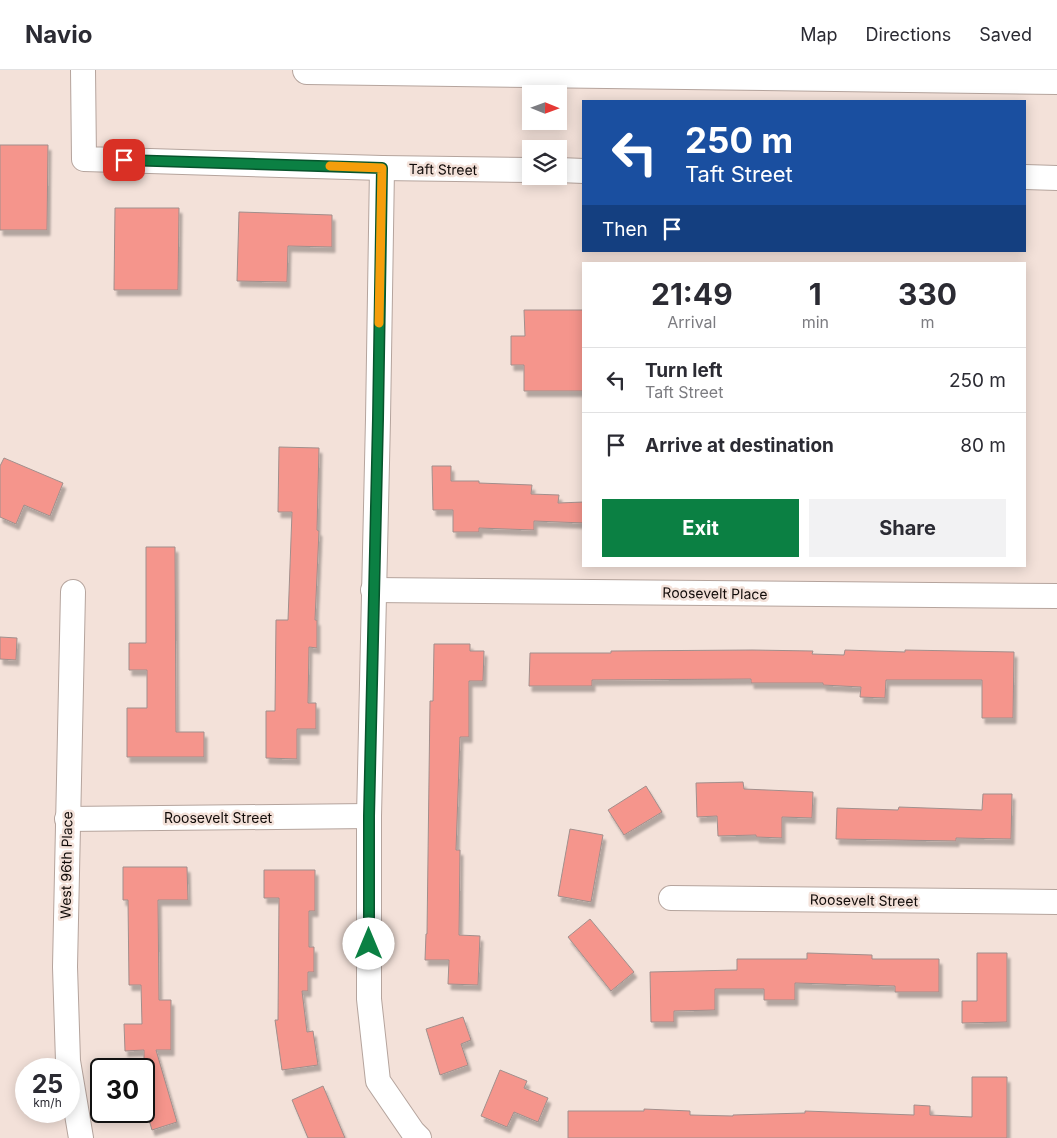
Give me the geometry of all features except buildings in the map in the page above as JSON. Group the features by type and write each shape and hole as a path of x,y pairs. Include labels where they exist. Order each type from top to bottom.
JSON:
{"main road":[{"path":"307,70 1057,80"}],"street":[{"name":"Taft Street","path":"83,70 84,159 382,168 522,170"},
{"path":"382,168 369,816 369,1000 378,1081 416,1135"},
{"path":"567,170 582,171"},
{"path":"1026,178 1057,178"},
{"name":"Roosevelt Place","path":"373,590 1057,596"},
{"name":"West 96th Place","path":"73,592 65,967 68,1060 81,1138"},
{"name":"Roosevelt Street","path":"67,819 369,816"},
{"name":"Roosevelt Street","path":"671,898 1057,902"}],"slow traffic":[{"path":"330,166 382,168 379,323"}],"route":[{"path":"124,160 382,168 369,816 369,944"}]}
